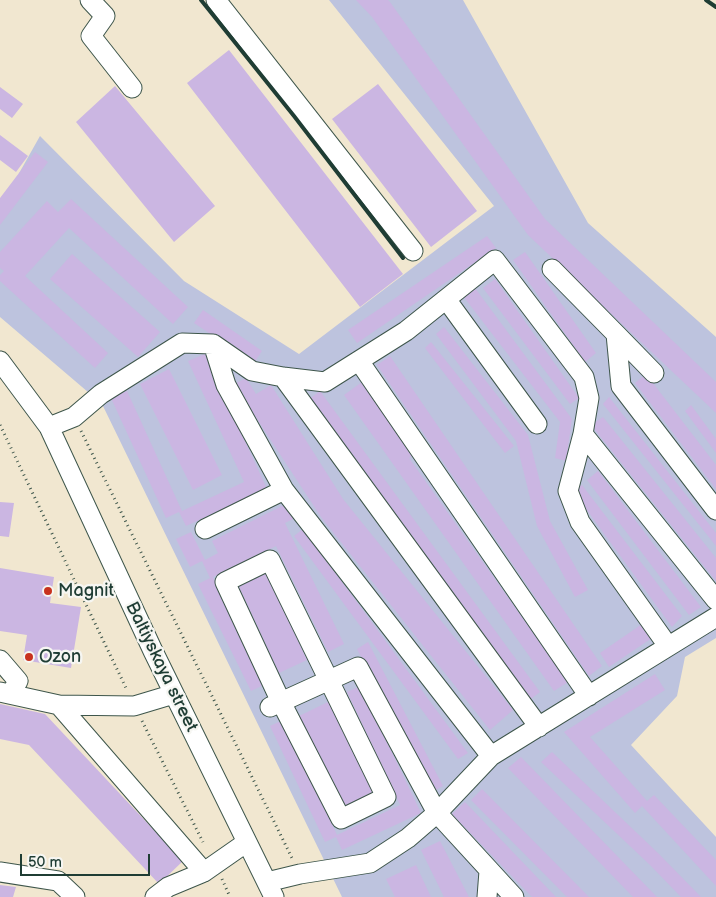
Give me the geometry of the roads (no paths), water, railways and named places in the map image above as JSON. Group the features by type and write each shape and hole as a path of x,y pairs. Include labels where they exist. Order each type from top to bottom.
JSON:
{"street":[{"path":"90,0 105,16 91,36 132,88"},
{"path":"216,0 413,251"},
{"path":"48,427 74,417 101,394 182,343 213,344 252,371 325,382 406,331 494,260 584,376 589,398 583,434 568,491 580,522 668,646"},
{"path":"552,269 654,372"},
{"path":"446,299 537,424"},
{"path":"616,334 621,386 716,510"},
{"path":"213,344 226,385 284,490 491,756"},
{"name":"Baltiyskaya street","path":"0,361 48,427 174,694 271,890"},
{"path":"359,361 589,696"},
{"path":"283,377 539,727"},
{"path":"583,434 716,600"},
{"path":"205,529 284,490"},
{"path":"270,560 386,797 341,819 275,705 225,582 270,560"},
{"path":"271,890 300,874 370,863 408,838 437,813 491,756 716,617"},
{"path":"0,660 18,681 6,693"},
{"path":"275,705 358,667 437,813 514,897"},
{"path":"6,693 59,706 134,706 174,694"},
{"path":"59,706 209,868"},
{"path":"155,897 168,887 209,868 247,842"},
{"path":"487,897 490,871"},
{"path":"0,872 58,881 75,897"}],"railway":[{"path":"201,0 294,116 403,258"},
{"path":"706,0 716,7"}],"place":[{"name":"Magnit","path":"48,591"},
{"name":"Ozon","path":"29,657"}]}
